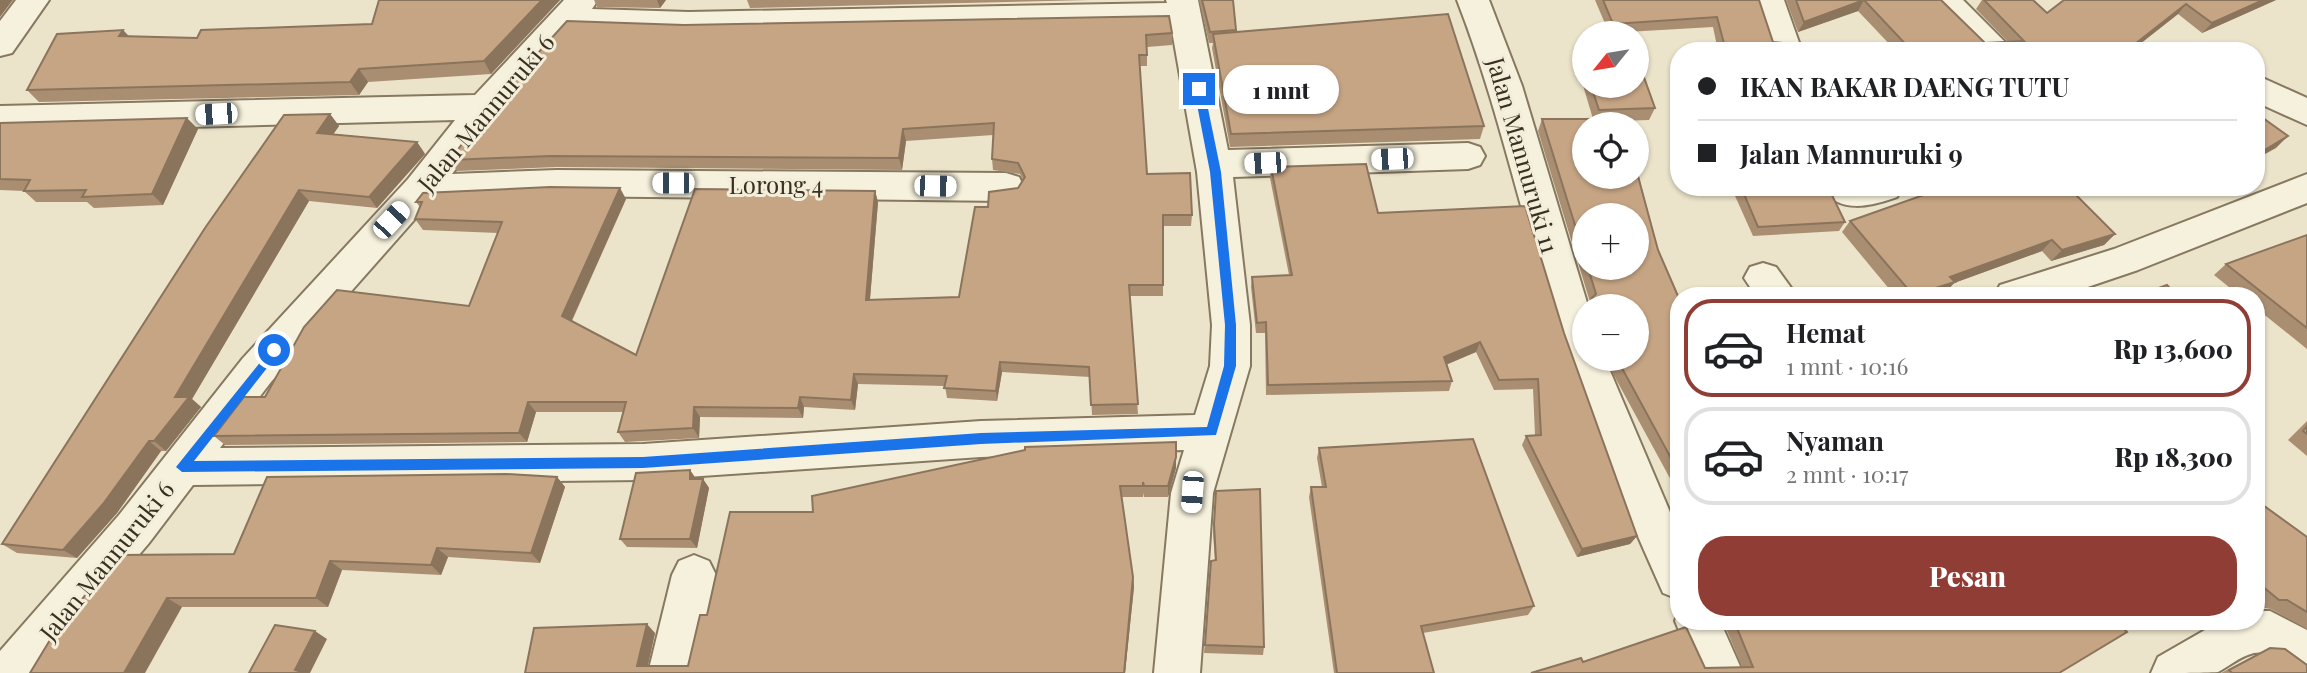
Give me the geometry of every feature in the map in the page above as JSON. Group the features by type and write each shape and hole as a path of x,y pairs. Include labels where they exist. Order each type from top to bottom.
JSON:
{"street":[{"path":"0,45 33,0"},
{"name":"Jalan Mannuruki 11","path":"1473,0 1493,48 1572,319"},
{"path":"1768,0 1783,42"},
{"path":"1944,0 1988,42"},
{"path":"573,10 689,23 1183,7 1214,164 1231,325 1230,366 1192,492 1177,673"},
{"name":"Jalan Mannuruki 6","path":"10,673 43,638 257,370 421,189 484,107 573,10"},
{"path":"2265,92 2307,113"},
{"path":"0,119 484,107"},
{"path":"1214,164 1468,156"},
{"name":"Lorong 4","path":"421,189 557,183 1006,187"},
{"path":"2041,287 2125,260 2307,188"},
{"path":"1590,371 1670,561"},
{"path":"182,467 643,462 981,439 1216,416"},
{"path":"671,673 694,575"},
{"path":"1701,630 1720,673"},
{"path":"2174,673 2246,630 2277,636 2307,658"}],"building":[{"path":"379,0 542,0 484,61 359,69 350,82 27,90 57,34 123,30 119,36 197,38 201,30 372,24"},
{"path":"1202,0 1233,0 1236,30 1210,32"},
{"path":"1603,0 1759,0 1773,42 1724,42 1717,17 1612,21"},
{"path":"1796,0 1864,0 1804,22"},
{"path":"1864,0 1941,0 1984,42 1904,42"},
{"path":"1984,0 2033,0 2047,13 2064,0 2263,0 2212,23 2186,4 2137,42 2004,42 2024,41"},
{"path":"1448,14 1484,126 1231,134 1213,34"},
{"path":"1169,16 1172,33 1146,35 1147,55 1139,55 1147,174 1190,173 1192,215 1163,215 1163,285 1129,285 1138,404 1091,405 1089,367 1000,362 996,391 944,388 947,376 854,374 851,400 800,397 798,408 694,407 693,428 618,432 626,402 528,402 519,433 214,436 244,397 265,397 304,327 337,290 469,306 502,222 415,219 422,202 416,202 423,193 550,187 620,188 562,316 636,355 695,189 875,191 866,300 959,297 975,207 988,207 989,192 1018,188 1025,177 1018,163 992,159 994,123 903,129 899,158 550,156 450,160 497,98 567,21 684,25"},
{"path":"1649,91 1655,108 1599,110 1595,98 1649,98"},
{"path":"330,114 317,133 417,142 369,197 299,190 175,397 189,397 154,441 149,441 103,504 63,550 2,544 205,228 284,115"},
{"path":"187,118 152,194 82,197 86,190 24,191 30,180 0,179 0,123"},
{"path":"1542,119 1572,119 1572,189 1641,189 1645,203 1572,203 1572,215"},
{"path":"2265,119 2288,136 2265,150"},
{"path":"1366,164 1378,213 1525,206 1572,355 1572,371 1578,371 1637,536 1582,549 1526,436 1541,435 1538,379 1499,380 1480,342 1444,357 1452,381 1268,385 1266,322 1257,323 1252,277 1292,275 1271,167"},
{"path":"1745,196 1832,196 1845,222 1758,227"},
{"path":"1921,196 2077,196 2115,234 2062,250 2052,240 1950,277 1955,282 1939,287 1906,287 1850,221"},
{"path":"1649,217 1658,250 1674,287 1670,287 1670,456 1624,371 1649,371 1649,294 1596,294 1592,280 1649,280"},
{"path":"2307,235 2307,328 2265,295 2265,287 2255,287 2226,264"},
{"path":"1473,439 1534,606 1421,626 1434,673 1337,673 1311,487 1326,487 1319,448"},
{"path":"1176,442 1176,457 1168,486 1144,486 1143,482 1143,486 1120,486 1133,577 1124,673 525,673 534,628 647,624 637,666 688,666 700,615 707,615 730,512 813,512 812,496 1025,450 1025,447"},
{"path":"690,470 690,479 703,479 690,539 620,539 636,473"},
{"path":"506,474 557,477 531,553 437,548 431,565 330,561 316,598 167,598 124,673 30,673 56,630 119,555 234,554 267,477"},
{"path":"1260,489 1264,647 1205,645 1211,561 1216,560 1216,491"},
{"path":"2265,507 2307,537 2307,612 2287,600 2279,600 2265,588"},
{"path":"275,625 315,631 295,670 305,673 249,673"},
{"path":"1677,630 1687,630 1705,668 1753,667 1738,630 2127,632 2059,673 1531,673 1581,658 1583,662"},
{"path":"2270,648 2285,649 2307,665 2307,673 2232,673 2229,670"}],"route":[{"path":"274,350 182,467 643,462 981,439 1212,432 1230,366 1231,325 1216,172 1199,89"}]}
